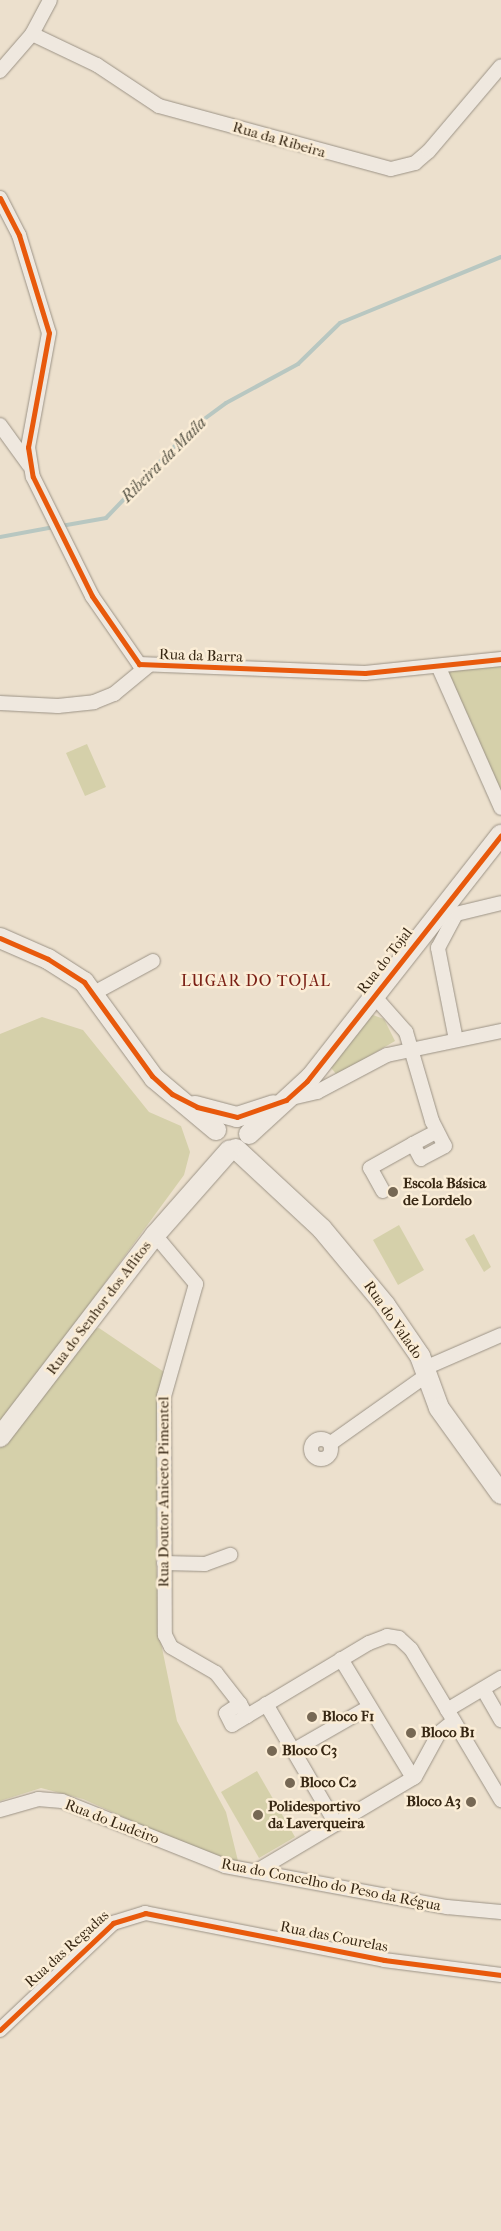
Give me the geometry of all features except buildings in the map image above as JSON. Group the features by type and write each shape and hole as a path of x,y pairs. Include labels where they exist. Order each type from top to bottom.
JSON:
{"main road":[{"name":"Rua do Tojal","path":"200,1180 311,1077 501,835"},
{"path":"0,938 58,964 94,993 152,1076 216,1133 241,1143 246,1123 234,1117 179,1099"},
{"path":"200,1180 221,1120 286,1100"},
{"name":"Rua do Valado","path":"241,1143 255,1167 327,1234 394,1316 426,1371 439,1408 501,1494"},
{"name":"Rua do Senhor dos Aflitos","path":"0,1437 155,1235 200,1180"}],"street":[{"path":"0,71 32,34 50,0"},
{"name":"Rua da Ribeira","path":"32,34 98,65 159,106 391,169 415,163 429,151 501,66"},
{"path":"0,198 19,235 49,333 29,438 30,467"},
{"path":"0,425 30,467"},
{"name":"Rua da Barra","path":"30,467 92,596 133,659 148,666 365,672 439,668 501,659"},
{"path":"0,703 58,706 94,702 114,694 148,666"},
{"path":"439,668 501,808"},
{"path":"456,1040 438,948 456,914 501,903"},
{"path":"94,993 153,961"},
{"path":"374,996 402,1025 412,1049 436,1132 444,1146 421,1159 413,1144 370,1168 383,1191"},
{"path":"286,1100 308,1096 382,1057 501,1031"},
{"name":"Rua Doutor Aniceto Pimentel","path":"155,1235 196,1284 164,1396 164,1563 167,1642 211,1669 243,1710 266,1704"},
{"path":"331,1443 426,1371 501,1336"},
{"path":"164,1563 205,1564 230,1555"},
{"path":"336,1824 266,1704 374,1640 399,1638 412,1649 501,1800"},
{"path":"341,1660 413,1778"},
{"path":"255,1872 413,1778 451,1715 483,1689 501,1678"},
{"path":"483,1689 501,1720"},
{"path":"294,1750 369,1707"},
{"name":"Rua do Ludeiro","path":"0,1810 38,1799 62,1802 166,1843"},
{"name":"Rua do Concelho do Peso da Régua","path":"166,1843 208,1861 255,1872 447,1907 501,1912"},
{"name":"Rua das Regadas","path":"0,2030 113,1923 125,1916 163,1916"},
{"name":"Rua das Courelas","path":"163,1916 384,1960 501,1975"}],"shaded area":[{"path":"501,665 501,795 447,672"},
{"path":"87,744 106,787 85,796 66,753"},
{"path":"370,1014 384,1019 395,1041 337,1075 327,1063"},
{"path":"42,1017 83,1030 149,1112 181,1126 190,1152 184,1175 0,1426 0,1034"},
{"path":"399,1225 424,1270 398,1285 373,1240"},
{"path":"474,1234 491,1267 484,1272 465,1239"},
{"path":"99,1328 167,1374 158,1418 156,1561 161,1643 177,1721 226,1812 238,1861 226,1863 83,1799 41,1788 0,1801 0,1443 88,1330"},
{"name":"Polidesportivo da Laverqueira","path":"257,1771 295,1837 259,1858 221,1792"}],"waterway":[{"name":"Ribeira da Maíla","path":"61,526 106,518 192,428 226,403 298,364 340,323 501,257"},
{"name":"Ribeira da Maíla","path":"0,537 54,527"}],"cycle path":[{"path":"0,198 19,235 49,333 28,447 33,477 92,596 139,664 365,673 501,659"},
{"path":"0,938 48,959 84,982 152,1076 172,1094 197,1107 237,1117 286,1100 307,1081 501,835"},
{"path":"0,2030 113,1923 145,1913 384,1960 501,1975"}],"place":[{"name":"Escola Básica de Lordelo","path":"393,1192"},
{"name":"Bloco F1","path":"312,1717"},
{"name":"Bloco B1","path":"411,1733"},
{"name":"Bloco C3","path":"272,1751"},
{"name":"Bloco C2","path":"290,1783"},
{"name":"Bloco A3","path":"471,1802"},
{"name":"Polidesportivo da Laverqueira","path":"258,1815"}],"district":[{"name":"LUGAR DO TOJAL","path":"256,981"}]}
